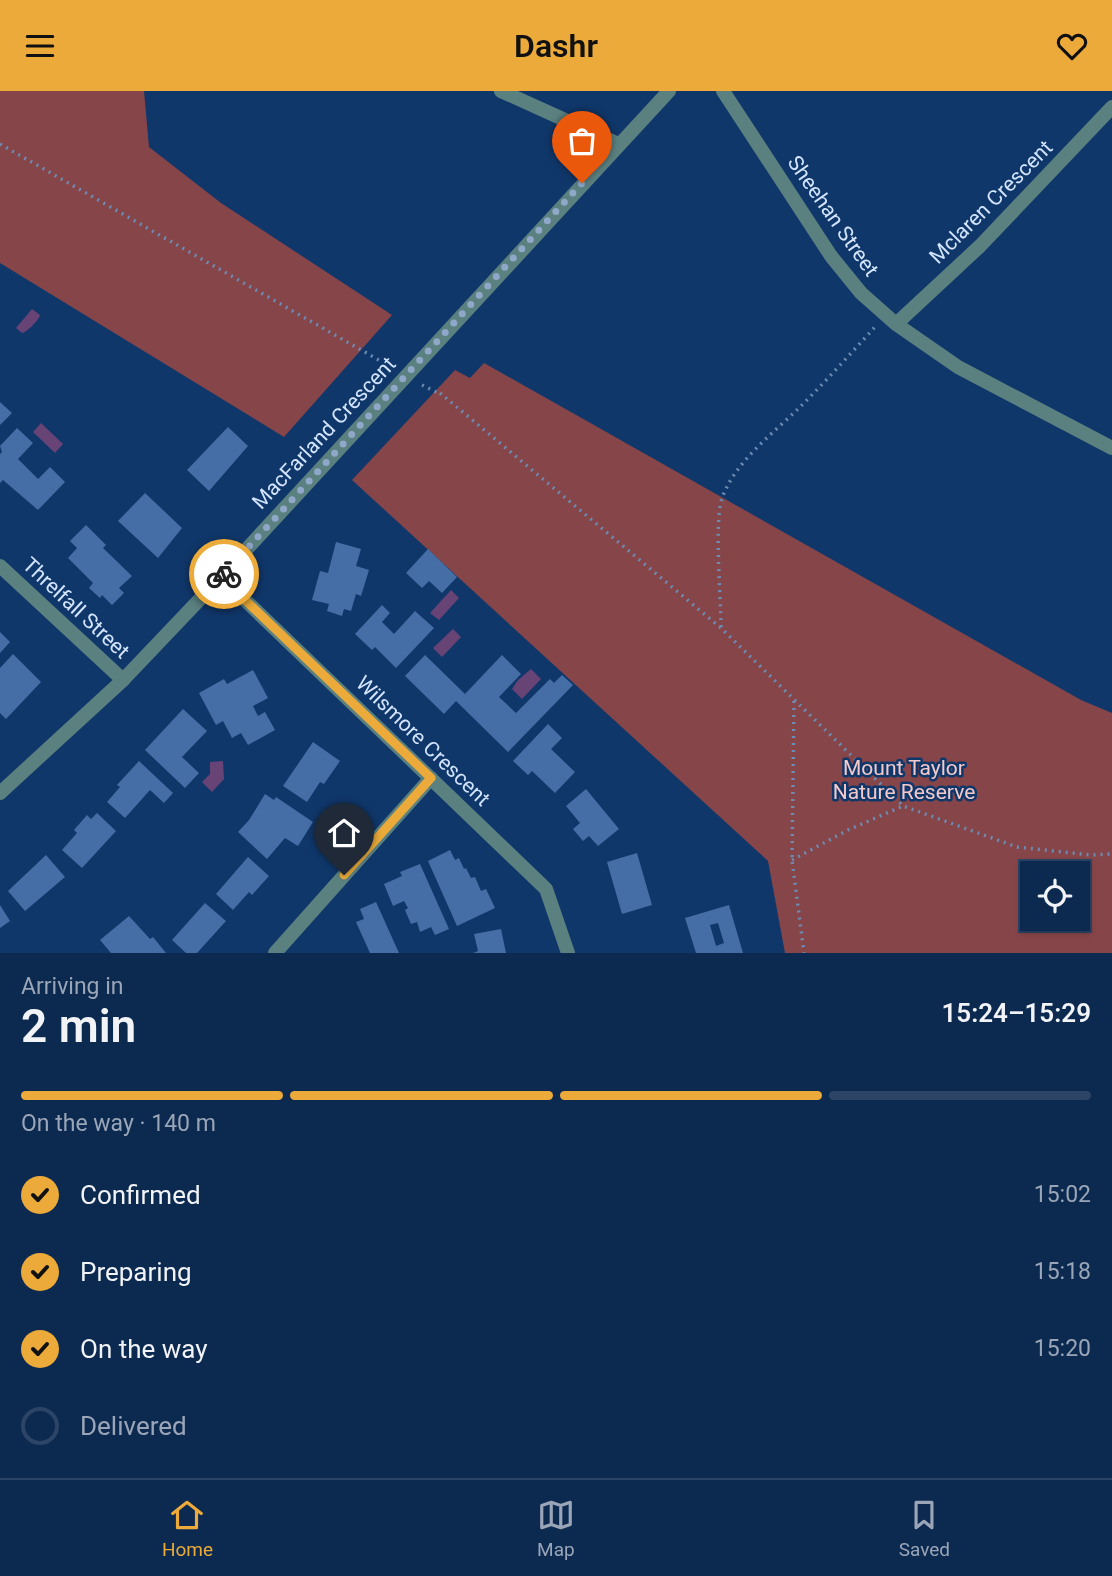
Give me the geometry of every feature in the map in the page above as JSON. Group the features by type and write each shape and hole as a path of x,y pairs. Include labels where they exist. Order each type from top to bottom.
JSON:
{"street":[{"path":"501,91 618,144"},
{"name":"MacFarland Crescent","path":"0,793 123,680 669,91"},
{"name":"Sheehan Street","path":"723,91 831,256 861,293 891,319 958,367 1112,448"},
{"name":"Mclaren Crescent","path":"891,319 980,246 1112,107"},
{"name":"Threlfall Street","path":"0,566 123,680"},
{"name":"Wilsmore Crescent","path":"221,577 546,889 568,953"},
{"path":"275,953 431,778"}],"path":[{"path":"0,143 445,397"},
{"path":"721,628 721,500 731,481 749,457 891,319"},
{"path":"440,394 721,628 903,806 1017,846 1091,855 1112,854"},
{"path":"794,701 792,860 804,953"},
{"path":"792,860 848,830 903,806"}],"green space":[{"path":"0,91 144,91 149,147 221,203 392,315 284,437 0,263"},
{"name":"Mount Taylor Nature Reserve","path":"484,363 1081,700 1112,713 1112,953 785,953 768,861 352,480 455,370 470,378"}],"shaded area":[{"path":"32,309 40,315 30,328 22,333 16,328"},
{"path":"41,423 63,444 55,453 33,432"},
{"path":"451,590 459,598 439,620 430,613"},
{"path":"453,629 461,637 442,657 433,648"},
{"path":"531,669 541,679 522,699 512,689"},
{"path":"223,761 224,779 212,792 202,782 210,774 210,762"}],"building":[{"path":"0,402 12,413 0,425"},
{"path":"228,427 248,446 209,491 187,470"},
{"path":"17,428 33,443 18,459 38,479 50,467 65,482 38,510 3,480 0,483 0,446"},
{"path":"145,493 182,528 158,558 118,521"},
{"path":"86,525 106,545 103,548 132,576 119,588 124,593 112,605 89,588 93,583 68,558 77,548 70,541"},
{"path":"336,542 361,549 356,566 369,570 361,596 356,594 351,611 344,609 342,616 327,611 329,604 312,600 320,571 328,573"},
{"path":"428,549 457,577 442,593 429,581 422,588 406,573"},
{"path":"382,605 390,613 382,622 394,634 415,611 434,628 396,668 375,647 372,650 355,634"},
{"path":"0,632 10,642 0,653"},
{"path":"13,654 41,682 6,719 0,713 0,668"},
{"path":"425,655 465,694 502,655 521,674 499,697 516,713 550,679 554,683 562,675 573,685 508,752 456,701 444,714 405,676"},
{"path":"253,670 268,698 253,706 258,716 265,712 275,730 248,745 241,733 232,738 223,721 216,725 199,693 224,679 227,684"},
{"path":"183,709 207,731 182,757 199,773 185,788 145,750"},
{"path":"548,724 562,738 551,749 575,772 555,793 532,771 528,775 513,761"},
{"path":"313,742 340,761 324,784 320,782 307,802 283,786"},
{"path":"139,761 173,793 164,803 150,790 125,818 107,802 120,787 117,785"},
{"path":"586,789 619,829 598,846 589,836 583,841 573,829 580,823 566,806"},
{"path":"265,794 274,800 276,797 313,822 298,846 285,838 267,859 238,832"},
{"path":"97,813 116,831 82,868 62,850 77,833 74,830 87,815 91,819"},
{"path":"450,850 455,860 459,858 471,878 475,877 481,891 486,889 495,908 457,926 428,861"},
{"path":"637,853 652,905 622,914 607,862"},
{"path":"46,855 65,877 25,911 8,891"},
{"path":"248,857 269,876 252,895 249,892 233,910 216,894"},
{"path":"420,864 449,929 435,935 431,927 420,932 417,922 411,924 404,901 393,906 384,884 402,876 400,872"},
{"path":"376,902 399,953 370,953 356,922 364,919 360,909"},
{"path":"205,903 226,921 197,953 186,953 172,940"},
{"path":"0,905 10,921 0,928"},
{"path":"729,905 743,953 696,953 685,918","holes":["718,923 724,943 716,946 710,925"]},
{"path":"129,916 150,939 153,937 166,953 111,953 100,940"},
{"path":"501,929 506,953 473,953 478,951 474,934"}],"way so far":[{"path":"224,574 582,183"}],"route":[{"path":"224,574 221,577 431,778 344,875"}]}
